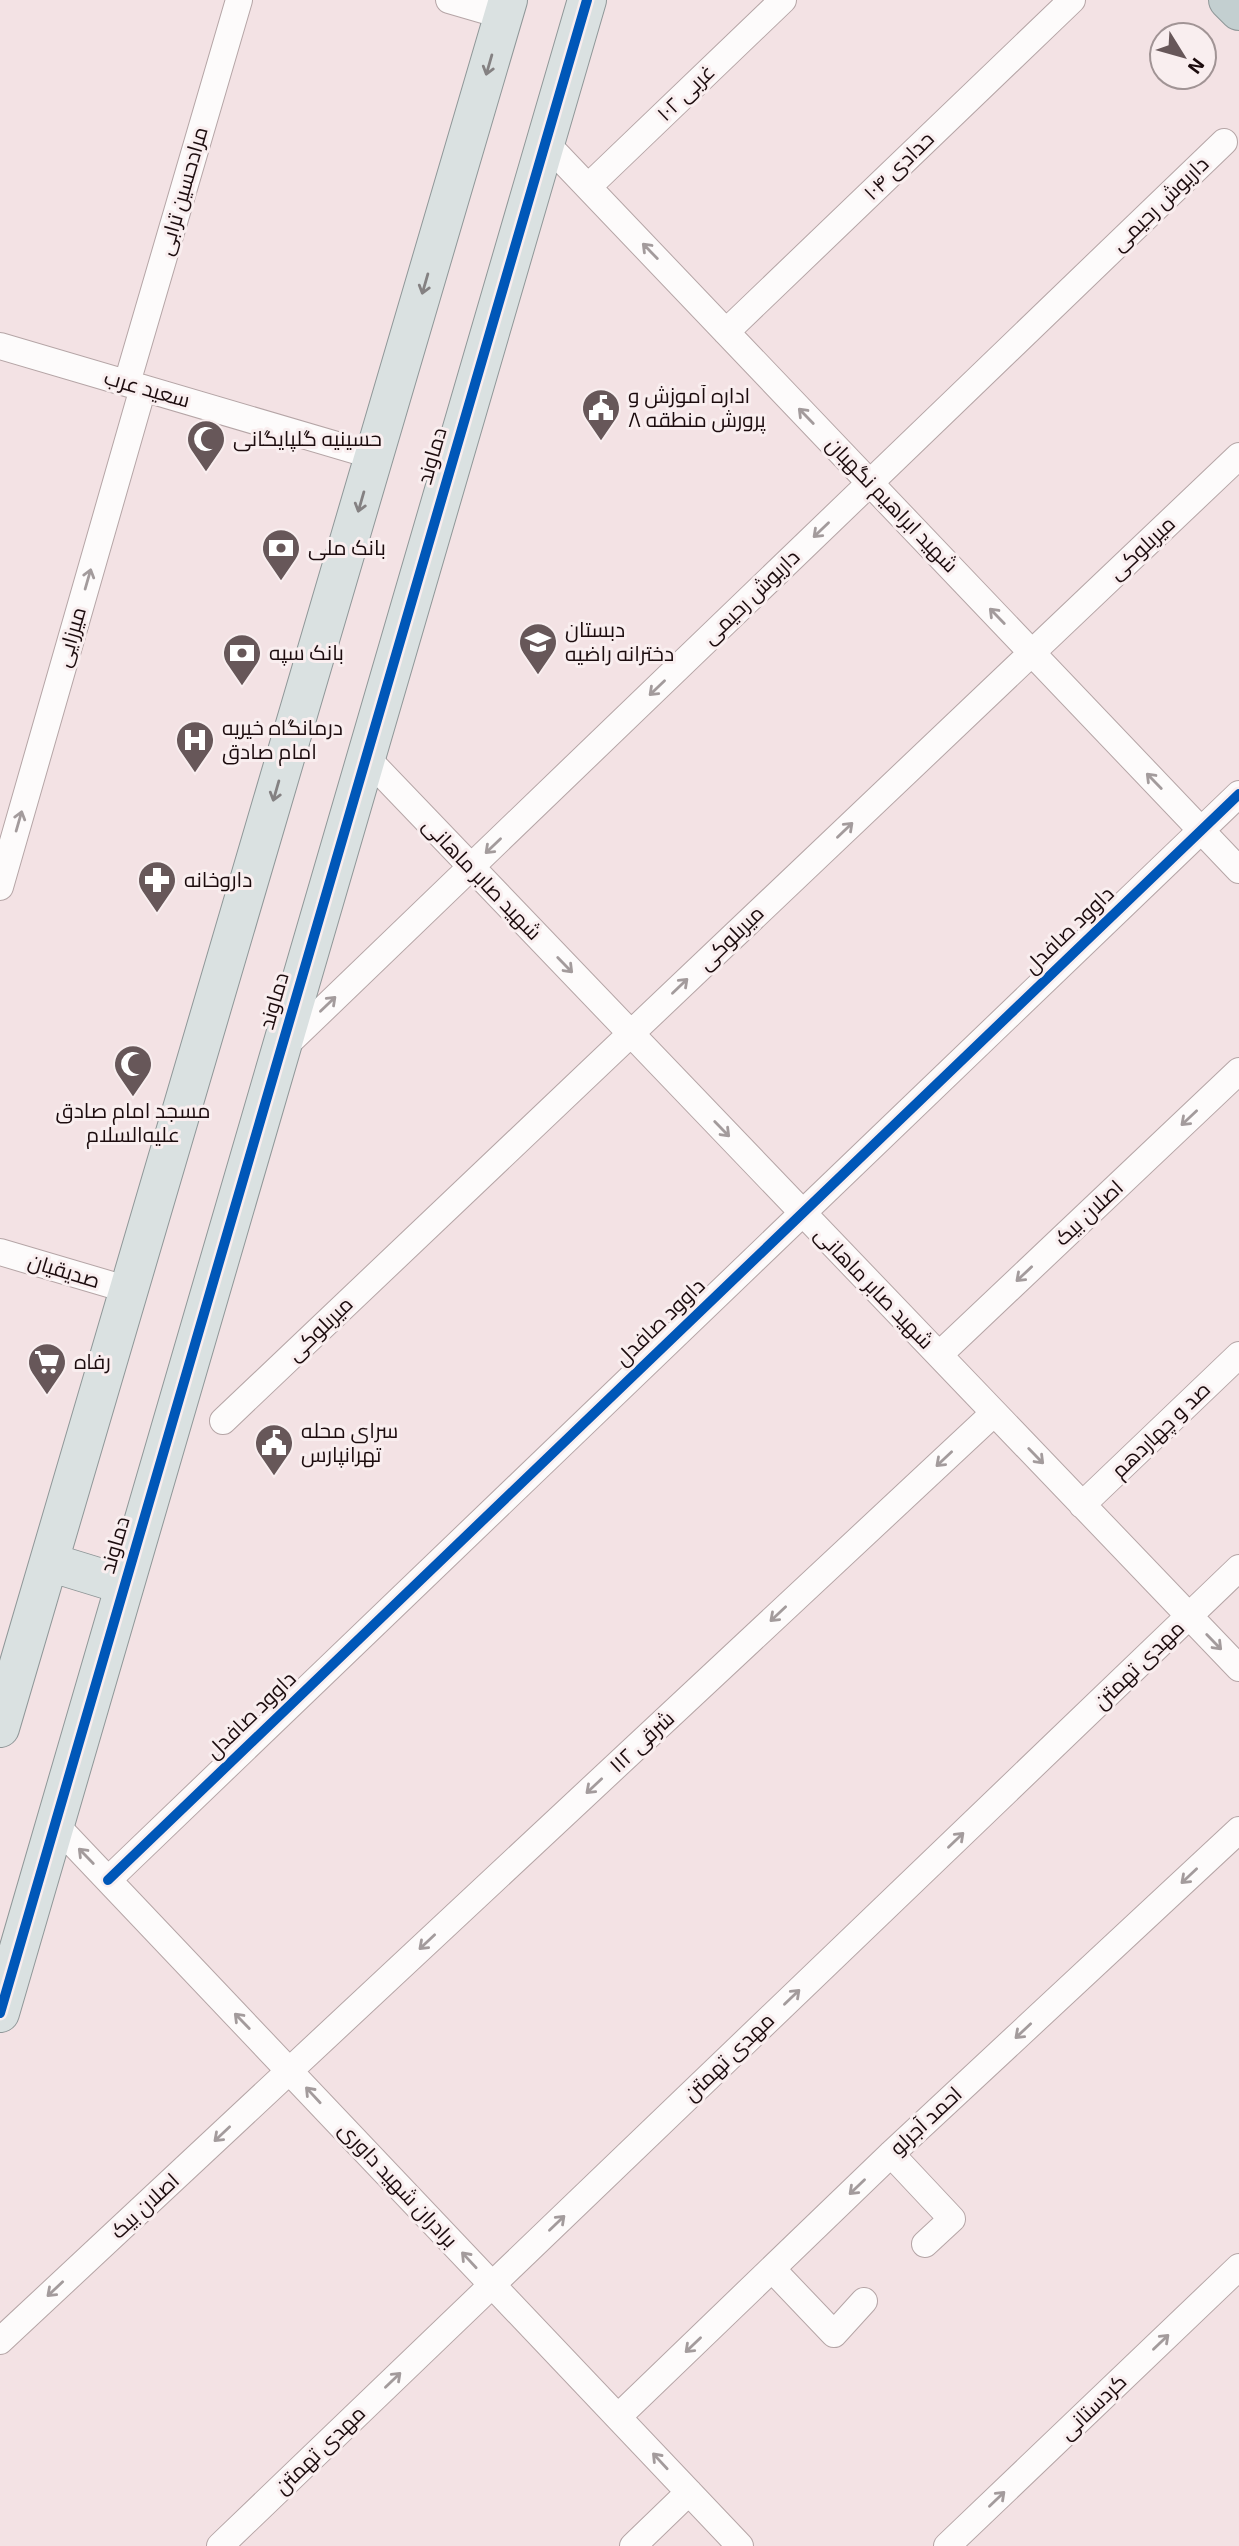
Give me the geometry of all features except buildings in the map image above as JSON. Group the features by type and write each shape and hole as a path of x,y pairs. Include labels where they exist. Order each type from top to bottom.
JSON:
{"highway":[{"path":"1228,0 1239,11"}],"main road":[{"name":"دماوند","path":"0,2013 587,0"},
{"path":"0,1728 506,8"},
{"path":"48,1562 124,1585"}],"street":[{"name":"مرادحسین ترابی","path":"135,385 239,0"},
{"path":"449,0 506,8"},
{"name":"۱۰۲ غربی","path":"588,187 783,0"},
{"name":"حدادی ۱۰۴","path":"726,332 1072,0"},
{"name":"شهید ابراهیم نگهبان","path":"544,141 1239,870"},
{"name":"داریوش رحیمی","path":"279,1052 1224,142"},
{"name":"سعید عرب","path":"0,346 374,456"},
{"name":"میرزایی","path":"0,887 135,385"},
{"name":"میربلوکی","path":"223,1421 1239,456"},
{"name":"شهید صابر ماهانی","path":"365,756 1239,1668"},
{"name":"داوود صافدل","path":"108,1880 1239,794"},
{"name":"اصلان بیک","path":"939,1355 1239,1071"},
{"name":"صدیقیان","path":"0,1252 129,1290"},
{"name":"صد و چهاردهم","path":"1082,1505 1239,1355"},
{"name":"۱۱۲ شرقی","path":"289,2070 994,1413"},
{"name":"مهدی تهمتن","path":"220,2546 1239,1568"},
{"name":"برادران شهید داوری","path":"54,1823 740,2546"},
{"name":"احمد آجرلو","path":"618,2417 891,2154 1239,1830"},
{"name":"اصلان بیک","path":"0,2341 289,2070"},
{"path":"891,2154 952,2219 925,2244"},
{"name":"کردستانی","path":"947,2546 1239,2267"},
{"path":"772,2269 834,2334 864,2301"},
{"path":"633,2546 689,2492"}],"cycle path":[{"path":"0,2013 587,0"},
{"path":"108,1880 1239,794"}],"place":[{"name":"اداره آموزش و پرورش منطقه ۸","path":"601,442"},
{"name":"حسینیه گلپایگانی","path":"206,473"},
{"name":"بانک ملی","path":"281,582"},
{"name":"دبستان دخترانه راضیه","path":"538,676"},
{"name":"بانک سپه","path":"242,687"},
{"name":"درمانگاه خیریه امام صادق","path":"195,774"},
{"name":"داروخانه","path":"157,914"},
{"name":"مسجد امام صادق علیه‌السلام","path":"133,1098"},
{"name":"رفاه","path":"47,1396"},
{"name":"سرای محله تهرانپارس","path":"274,1477"}]}
